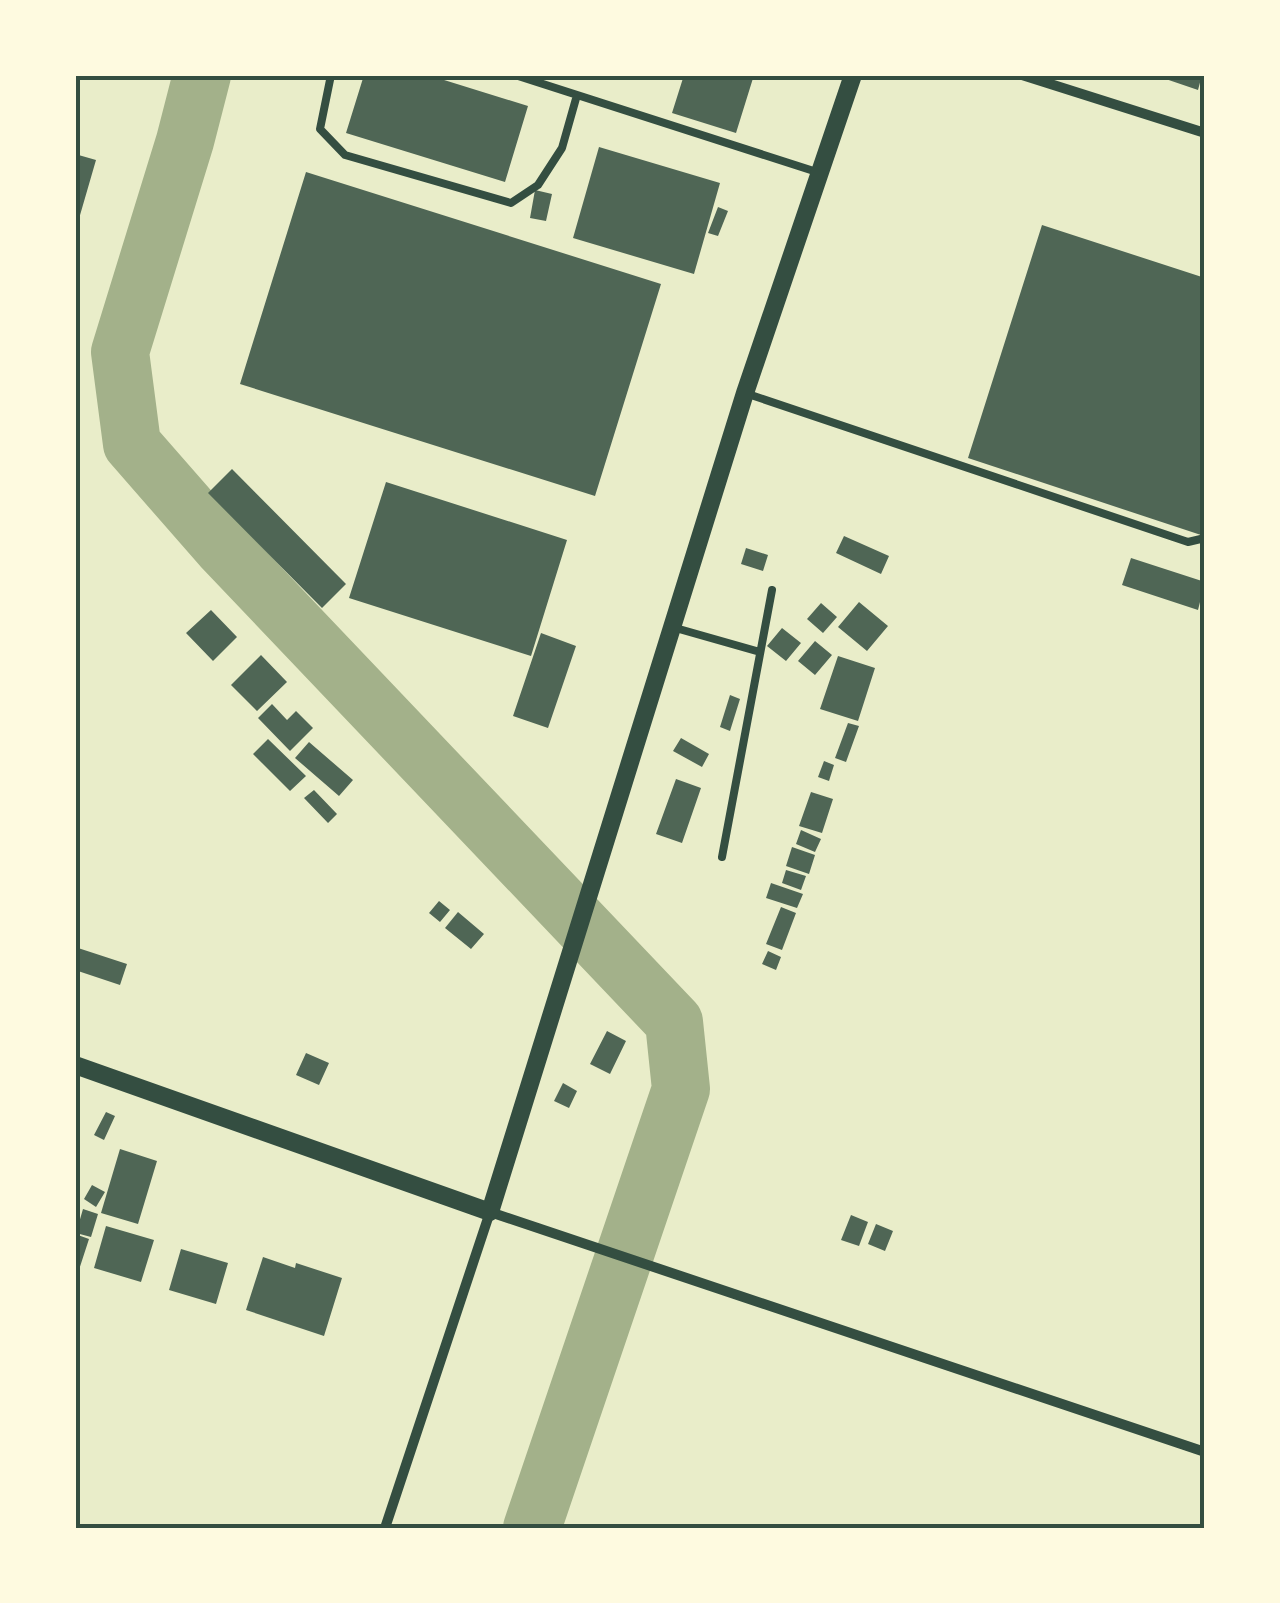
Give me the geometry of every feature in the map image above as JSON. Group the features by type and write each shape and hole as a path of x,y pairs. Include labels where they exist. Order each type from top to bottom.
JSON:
{"street":[{"path":"386,1528 490,1212 745,393 853,75"},
{"path":"1022,75 1205,132"},
{"path":"75,1065 490,1212 1205,1452"}],"lane":[{"path":"331,75 320,129 345,155 511,203 538,184 562,148 576,95"},
{"path":"515,75 822,174"},
{"path":"745,393 1188,542 1205,538"},
{"path":"722,857 772,590"},
{"path":"672,628 760,652"}],"building":[{"path":"364,75 428,75 528,106 505,182 346,133"},
{"path":"684,75 754,75 736,133 672,113"},
{"path":"1154,75 1202,75 1198,90"},
{"path":"599,147 720,183 694,274 573,238"},
{"path":"75,154 96,160 76,229 75,229"},
{"path":"306,172 661,284 595,496 240,384"},
{"path":"535,190 552,194 546,221 530,218"},
{"path":"718,207 728,211 718,236 708,233"},
{"path":"1042,225 1205,278 1205,523 1201,535 968,458"},
{"path":"232,469 346,584 322,608 208,493"},
{"path":"386,482 567,540 531,656 349,598"},
{"path":"844,536 889,556 881,574 836,553"},
{"path":"746,548 768,555 763,571 741,564"},
{"path":"1131,558 1205,582 1198,610 1122,585"},
{"path":"859,602 888,626 867,651 838,627"},
{"path":"821,603 837,617 823,633 807,619"},
{"path":"211,610 237,637 213,661 186,633"},
{"path":"782,628 801,643 786,661 767,646"},
{"path":"541,633 576,646 548,728 513,716"},
{"path":"815,641 832,655 815,675 798,661"},
{"path":"261,655 287,682 257,711 231,685"},
{"path":"838,656 875,668 858,721 820,709"},
{"path":"730,695 740,699 730,731 720,727"},
{"path":"272,704 287,720 296,711 313,728 290,751 258,718"},
{"path":"848,723 859,726 846,762 835,758"},
{"path":"681,738 709,754 702,767 673,751"},
{"path":"268,739 306,776 290,791 253,754"},
{"path":"309,742 353,780 339,796 295,758"},
{"path":"824,761 834,765 829,781 818,777"},
{"path":"676,779 701,788 682,843 656,834"},
{"path":"314,790 337,814 328,823 304,798"},
{"path":"811,792 833,799 822,833 799,826"},
{"path":"801,830 821,839 815,852 796,844"},
{"path":"792,847 815,855 809,874 786,866"},
{"path":"786,870 806,876 801,890 782,883"},
{"path":"771,883 803,894 797,908 766,898"},
{"path":"439,901 450,910 440,922 429,913"},
{"path":"781,907 796,913 782,950 766,944"},
{"path":"458,912 484,934 471,949 445,928"},
{"path":"75,947 127,964 120,985 75,970"},
{"path":"768,951 781,957 776,970 762,964"},
{"path":"607,1031 626,1041 610,1074 590,1064"},
{"path":"306,1053 329,1063 319,1085 296,1075"},
{"path":"563,1083 577,1091 569,1108 554,1101"},
{"path":"106,1112 115,1116 104,1140 94,1135"},
{"path":"120,1149 157,1161 138,1224 101,1213"},
{"path":"92,1185 105,1192 96,1207 84,1199"},
{"path":"83,1209 98,1214 91,1237 76,1233"},
{"path":"851,1215 868,1222 859,1246 841,1240"},
{"path":"876,1224 893,1231 885,1251 868,1244"},
{"path":"106,1226 154,1240 141,1282 94,1268"},
{"path":"75,1234 89,1239 76,1279 75,1278"},
{"path":"181,1249 228,1263 216,1304 169,1290"},
{"path":"263,1257 342,1278 324,1336 246,1310"}],"waterway":[{"path":"202,75 120,352 132,444 222,547 674,1022 681,1089 532,1528"}]}
